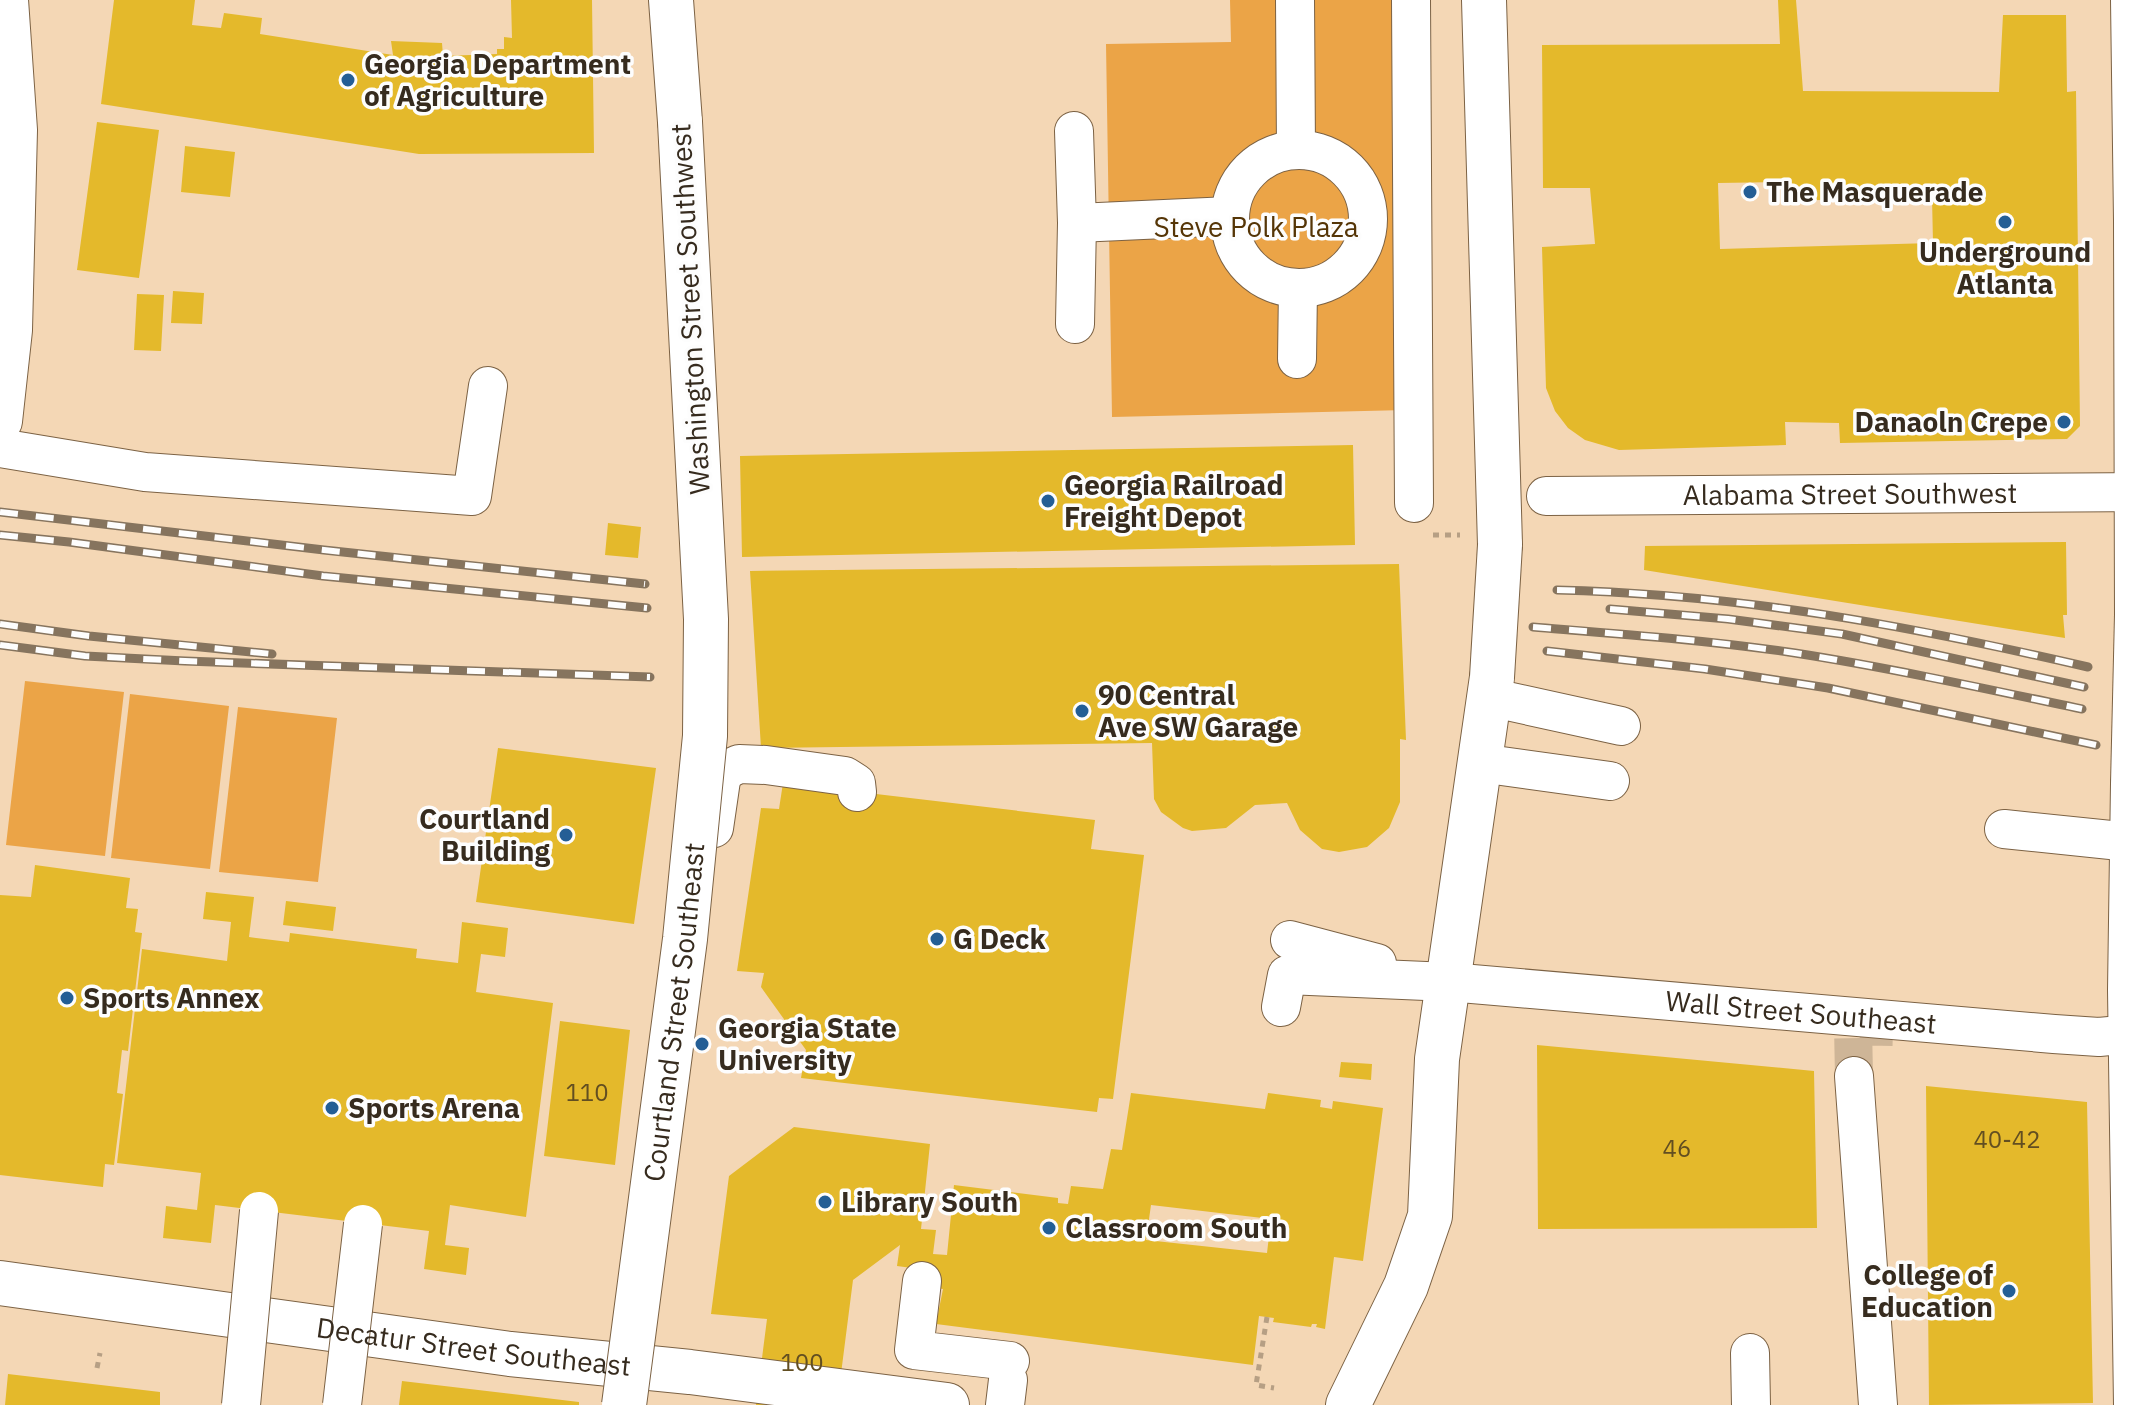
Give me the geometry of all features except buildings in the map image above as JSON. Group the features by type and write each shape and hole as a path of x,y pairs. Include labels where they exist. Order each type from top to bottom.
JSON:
{"main road":[{"path":"0,421 10,330 6,0"},
{"name":"Washington Street Southwest","path":"671,0 706,619"},
{"path":"1348,1405 1406,1286 1430,1216 1437,1059 1490,687 1500,545 1484,0"},
{"path":"2133,0 2144,220 2145,492 2137,615 2130,842 2142,1033 2136,1405"},
{"name":"Courtland Street Southeast","path":"634,1392 705,736 706,619"},
{"name":"Decatur Street Southeast","path":"0,1283 510,1354 634,1392 947,1405"}],"street":[{"path":"1295,0 1296,150"},
{"path":"1411,0 1414,503"},
{"path":"1074,131 1077,223 1075,324"},
{"path":"1296,150 1327,155 1347,168 1361,187 1368,210 1367,234 1358,256 1342,273 1321,284 1298,288 1275,284 1257,274 1241,258 1232,237 1230,216 1234,195 1245,175 1262,161 1282,152 1296,150"},
{"path":"1077,223 1230,216"},
{"path":"1367,224 1413,223"},
{"path":"1297,359 1298,288"},
{"path":"0,448 145,472 472,496 488,386"},
{"name":"Alabama Street Southwest","path":"1546,496 2145,492"},
{"path":"1490,687 1621,726"},
{"path":"1480,763 1610,781"},
{"path":"634,1392 721,780 726,770 739,764 766,765 845,776 856,783 857,792"},
{"path":"2004,829 2130,842"},
{"name":"Wall Street Southeast","path":"1286,974 1449,982 2023,1032 2099,1037 2142,1033"},
{"path":"1854,1076 1878,1405"},
{"path":"241,1405 259,1211"},
{"path":"342,1405 363,1224"},
{"path":"922,1281 914,1350 1009,1370"},
{"path":"1750,1353 1751,1405"}],"path":[{"path":"1267,1317 1256,1385 1274,1388"},
{"path":"97,1368 100,1353"}],"green space":[{"name":"Steve Polk Plaza","path":"1230,0 1400,0 1406,410 1112,417 1106,44 1231,42"},
{"path":"25,681 124,692 105,856 6,845"},
{"path":"130,694 229,706 210,869 111,858"},
{"path":"238,707 337,718 318,882 219,872"}],"tunnel":[{"path":"1854,1076 1853,1026 1893,1027"}],"railway":[{"path":"0,512 645,584"},
{"path":"0,535 323,576 647,608"},
{"path":"1557,590 1758,605 1956,638 2088,667"},
{"path":"1610,609 1728,619 1842,634 2084,687"},
{"path":"0,624 272,654"},
{"path":"1533,627 1795,653 2082,709"},
{"path":"0,645 85,656 185,661 650,677"},
{"path":"1547,651 1705,669 1828,688 2096,745"}],"place":[{"name":"Georgia Department of Agriculture","path":"348,80"},
{"name":"The Masquerade","path":"1750,192"},
{"name":"Underground Atlanta","path":"2005,222"},
{"name":"Danaoln Crepe","path":"2064,422"},
{"name":"Georgia Railroad Freight Depot","path":"1048,501"},
{"name":"90 Central Ave SW Garage","path":"1082,711"},
{"name":"Courtland Building","path":"566,835"},
{"name":"G Deck","path":"937,939"},
{"name":"Sports Annex","path":"67,998"},
{"name":"Georgia State University","path":"702,1044"},
{"name":"Sports Arena","path":"332,1108"},
{"name":"Library South","path":"825,1202"},
{"name":"Classroom South","path":"1049,1228"},
{"name":"College of Education","path":"2009,1291"}]}
